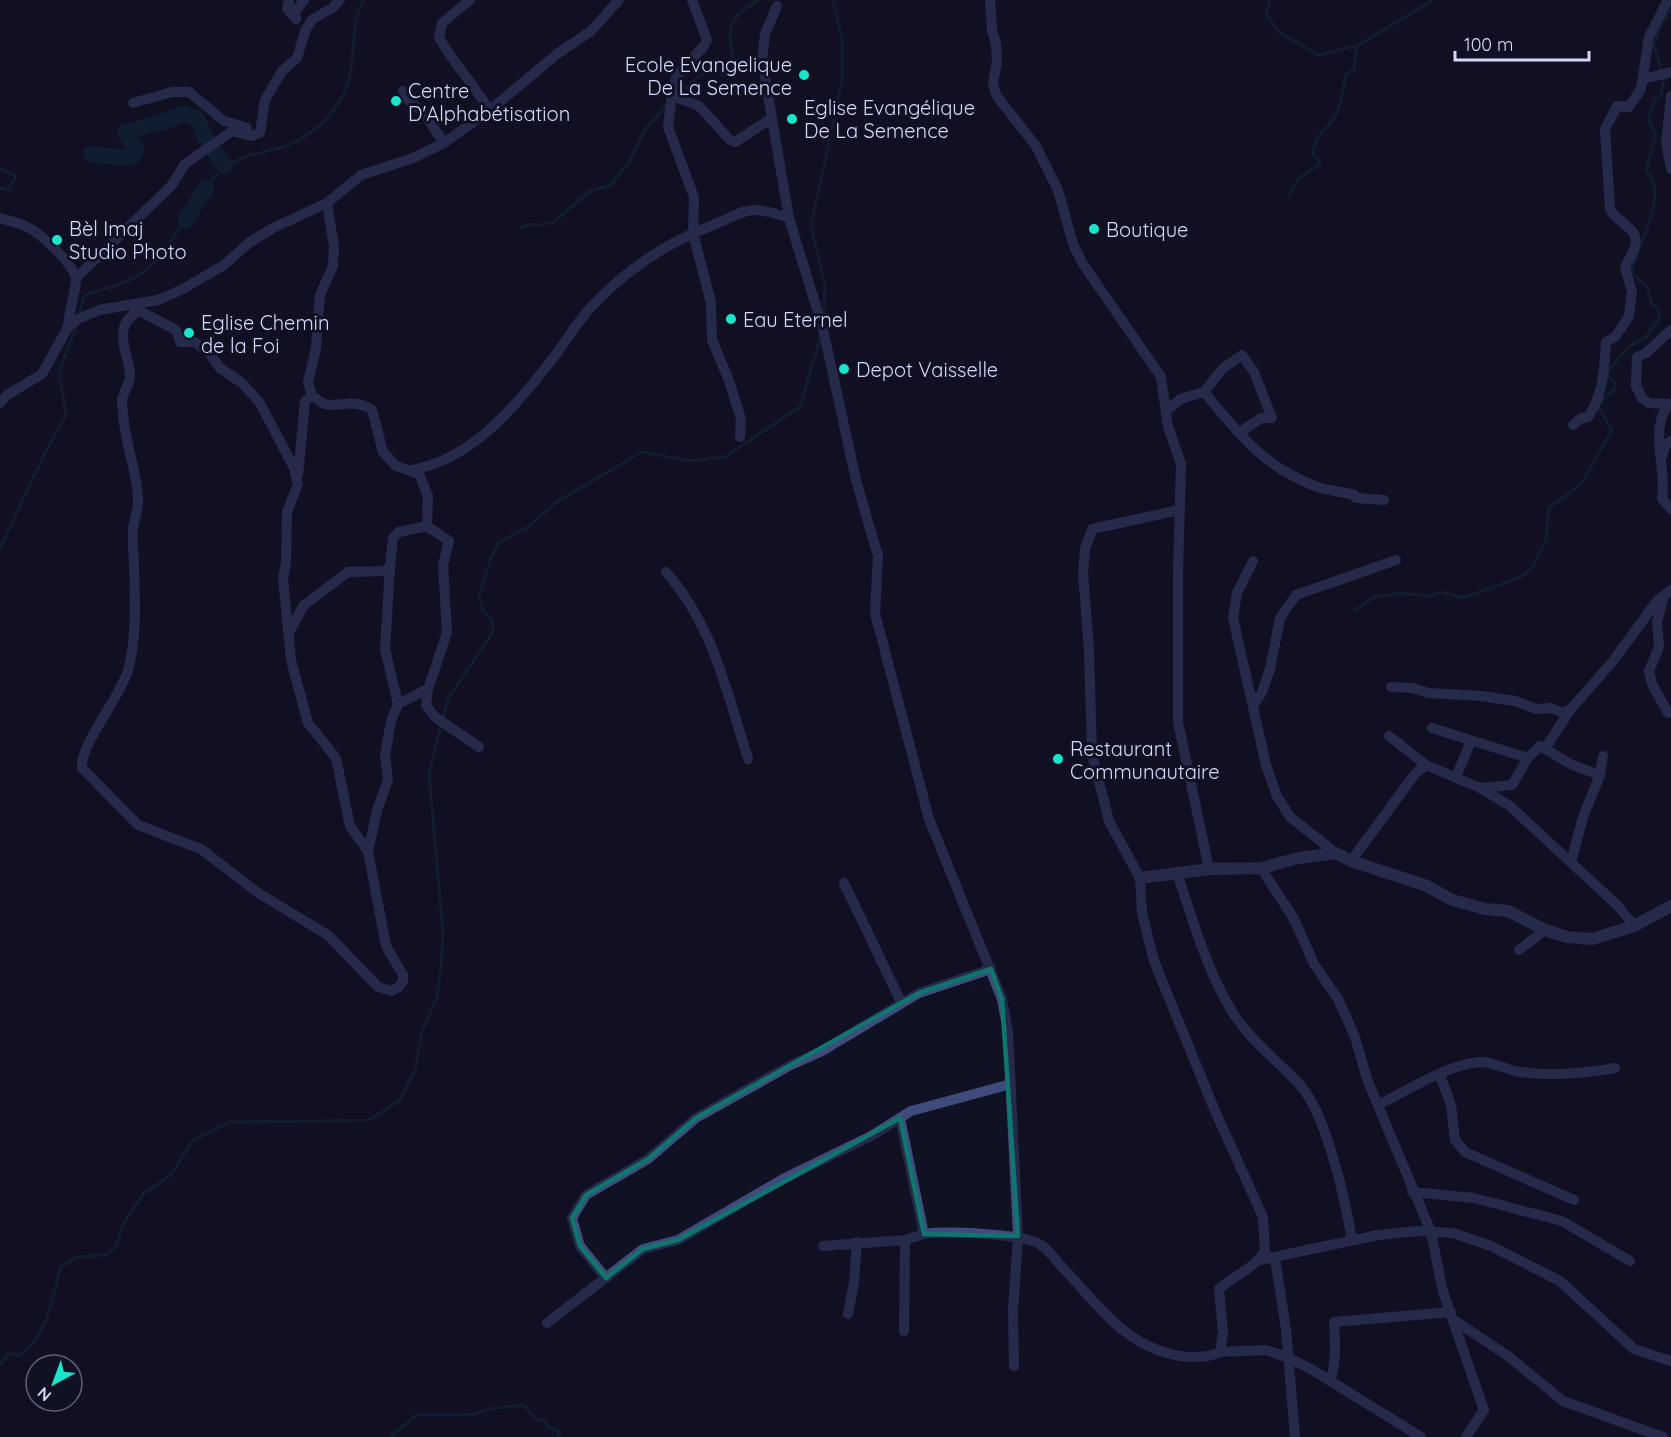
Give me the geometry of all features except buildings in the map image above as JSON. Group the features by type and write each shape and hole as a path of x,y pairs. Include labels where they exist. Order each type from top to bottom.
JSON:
{"street":[{"path":"288,0 287,9 296,19 296,12 304,0"},
{"path":"76,278 171,186 185,164 222,136 242,130 263,111 277,78 297,58 310,22 340,0"},
{"path":"470,0 442,23 439,37 451,57 479,92 489,111"},
{"path":"68,327 99,310 135,308 158,300 204,278 273,228 327,203 361,175 413,158 444,143 489,111 557,54 600,25 619,0"},
{"path":"692,0 707,40 678,74 677,96 668,127 694,197 693,233 711,303 712,340 728,378 741,419 740,437"},
{"path":"990,0 992,30 996,44 997,62 993,83 996,95 1036,146 1058,190 1073,244 1083,264 1161,377 1168,427 1181,464 1178,722 1209,869"},
{"path":"1573,425 1581,418 1588,417 1600,394 1602,373 1607,362 1606,342 1616,338 1629,316 1632,292 1625,268 1634,250 1635,236 1632,230 1611,213 1605,129 1617,106 1629,107 1641,89 1649,37 1668,0"},
{"path":"777,6 765,34 762,60 789,218 823,330 856,480 878,555 875,613 929,819 991,969 1004,1010 1011,1084 1018,1236 1013,1295 1014,1366"},
{"path":"1643,79 1666,74"},
{"path":"403,91 409,101 423,112 444,143"},
{"path":"133,103 172,92 189,92 224,121 242,130"},
{"path":"677,96 704,110 726,136 735,142 772,118"},
{"path":"1671,96 1666,143 1671,169"},
{"path":"327,203 334,247 333,266 320,295 316,348 308,382 312,396 326,404 341,402 366,406 372,410 383,452 396,466 419,474 428,496 428,526"},
{"path":"411,470 432,466 492,428 521,398 556,355 567,335 601,298 653,255 693,233 741,212 756,208 789,218"},
{"path":"0,218 31,228 74,270 76,278 68,327 42,374 7,395 0,404"},
{"path":"135,308 176,330 180,342 195,342 210,354 220,368 234,377 253,395 284,446 298,484"},
{"path":"135,308 124,328 122,343 130,375 130,383 122,398 123,423 136,475 138,502 133,530 134,612 128,669 103,722 85,750 81,759 82,768 138,825 201,849 257,892 329,936 378,987 392,991 399,987 403,981 403,975 386,946 368,851 378,807 388,780 385,756 391,721 398,704 385,650 393,538 399,532 428,526 449,541 443,565 447,633 428,689 426,705 435,717 479,747"},
{"path":"1671,330 1646,353 1637,357 1635,362 1636,386 1642,398 1649,402 1670,405 1658,424 1664,486 1662,499 1671,509"},
{"path":"1167,410 1181,399 1204,392 1222,369 1242,355 1254,372 1272,418 1261,418 1239,433"},
{"path":"1204,392 1254,451 1320,488 1355,495 1356,498 1384,500"},
{"path":"312,396 305,401 298,484 286,512 286,562 283,578 288,636 308,723 336,758 350,826 368,851"},
{"path":"1661,460 1665,445 1671,441"},
{"path":"1179,510 1092,529 1085,549 1083,573 1089,649 1092,753 1108,821 1140,878 1144,924 1154,961 1215,1111 1263,1216 1265,1251 1260,1260"},
{"path":"1254,705 1262,692 1270,669 1280,618 1296,596 1396,560"},
{"path":"1253,561 1237,593 1233,618 1266,765 1281,804 1290,817 1336,853 1351,861 1427,885 1452,900 1485,909 1508,911 1545,930 1592,939 1634,926 1671,906"},
{"path":"288,636 303,606 348,572 385,571 390,567"},
{"path":"666,572 700,618 710,639 748,759"},
{"path":"1546,747 1571,710 1613,661 1657,601 1667,593"},
{"path":"1667,593 1658,622 1659,647 1649,671 1652,684 1668,713"},
{"path":"1391,687 1412,688 1428,693 1481,696 1515,701 1537,709 1551,708 1563,713 1571,710"},
{"path":"398,704 428,689"},
{"path":"1432,728 1528,758"},
{"path":"1389,736 1426,765 1480,788 1510,806 1618,906 1634,926"},
{"path":"1456,777 1471,741"},
{"path":"1480,788 1512,785 1528,758 1540,746 1546,747 1572,765 1600,775"},
{"path":"1571,862 1583,817 1600,775 1603,756"},
{"path":"1351,861 1381,824 1415,774 1426,765"},
{"path":"1140,878 1209,869 1261,868 1299,858 1336,853"},
{"path":"1261,868 1294,919 1314,964 1338,999 1412,1192 1431,1232 1443,1292 1484,1410 1466,1437"},
{"path":"1177,872 1229,1007 1252,1039 1301,1086 1315,1111 1329,1145 1352,1240"},
{"path":"844,883 901,1002"},
{"path":"1519,950 1545,930"},
{"path":"606,1278 580,1246 572,1218 586,1196 648,1159 696,1118 789,1066 822,1051 901,1002 919,993 991,969"},
{"path":"1378,1105 1440,1075 1482,1061 1514,1071 1546,1075 1579,1074 1615,1068"},
{"path":"1440,1075 1451,1105 1455,1140 1464,1152 1574,1200"},
{"path":"547,1323 643,1249 678,1240 783,1179 840,1153 911,1111 1011,1084"},
{"path":"900,1118 924,1234"},
{"path":"1412,1192 1474,1198 1562,1221 1630,1261"},
{"path":"1220,1352 1223,1333 1219,1289 1260,1260 1378,1235 1431,1232 1454,1233 1491,1246 1527,1263 1560,1281 1634,1348 1671,1361"},
{"path":"823,1246 905,1240 924,1234 1018,1236 1040,1245 1106,1316 1132,1337 1163,1352 1184,1357 1210,1356 1220,1352 1266,1350 1289,1358 1330,1381 1421,1437"},
{"path":"904,1331 905,1240"},
{"path":"848,1314 854,1282 857,1242"},
{"path":"1275,1258 1289,1358 1294,1437"},
{"path":"1330,1381 1336,1347 1334,1322 1452,1316 1508,1356 1563,1401 1663,1437"}],"highlighted area":[{"path":"991,969 1002,999 1018,1236 924,1234 900,1118 678,1240 643,1249 606,1278 580,1246 572,1218 586,1195 648,1159 696,1118 919,993"}],"waterway":[{"path":"79,315 84,296 136,277 162,254 201,194 224,168 239,159 296,142 324,121 340,101 346,88 352,62 355,25 363,0"},
{"path":"680,94 696,78 713,70 716,74 726,75 735,69 730,41 731,27 738,15 758,0"},
{"path":"824,317 825,285 811,226 842,81 842,40 833,0"},
{"path":"1270,0 1266,14 1280,33 1319,55 1359,45 1433,0"},
{"path":"1601,401 1615,389 1616,384 1609,378 1607,372 1609,369 1630,346 1645,338 1660,318 1658,309 1652,304 1647,287 1631,272 1654,205 1653,180 1646,171 1656,134 1648,119 1655,99 1661,96 1664,76 1654,46 1660,27 1671,10"},
{"path":"1289,196 1298,179 1321,163 1313,155 1314,148 1318,138 1337,112 1346,74 1354,70 1357,45"},
{"path":"520,228 532,224 541,225 554,222 590,191 611,185 629,162 644,131 667,104"},
{"path":"91,154 124,158 133,156 137,149 125,133 169,120 184,113 197,118 204,136 225,167"},
{"path":"0,169 16,176 8,190 0,188"},
{"path":"185,221 206,188"},
{"path":"0,548 44,455 66,415 59,372 78,322"},
{"path":"443,718 448,699 493,632 492,621 483,610 479,596 491,558 499,542 528,527 558,501 642,452 690,461 725,457 800,407 821,335"},
{"path":"1355,610 1375,597 1400,593 1427,596 1442,592 1463,598 1523,576 1534,565 1546,539 1549,508 1581,484 1612,430 1598,407"},
{"path":"0,1364 10,1353 19,1356 37,1338 51,1306 60,1268 77,1257 106,1255 116,1247 123,1224 143,1194 172,1174 192,1141 230,1122 369,1120 400,1100 416,1067 421,1034 437,998 441,966 443,932 429,774 441,724"},
{"path":"391,1437 416,1415 470,1415 489,1409 523,1405 537,1420 545,1421 548,1427 557,1430 560,1437"}],"place":[{"name":"Ecole Evangelique De La Semence","path":"804,75"},
{"name":"Centre D'Alphabétisation","path":"396,101"},
{"name":"Eglise Evangélique De La Semence","path":"792,119"},
{"name":"Boutique","path":"1094,229"},
{"name":"Bèl Imaj Studio Photo","path":"57,240"},
{"name":"Eau Eternel","path":"731,319"},
{"name":"Eglise Chemin de la Foi","path":"189,333"},
{"name":"Depot Vaisselle","path":"844,369"},
{"name":"Restaurant Communautaire","path":"1058,759"}]}
